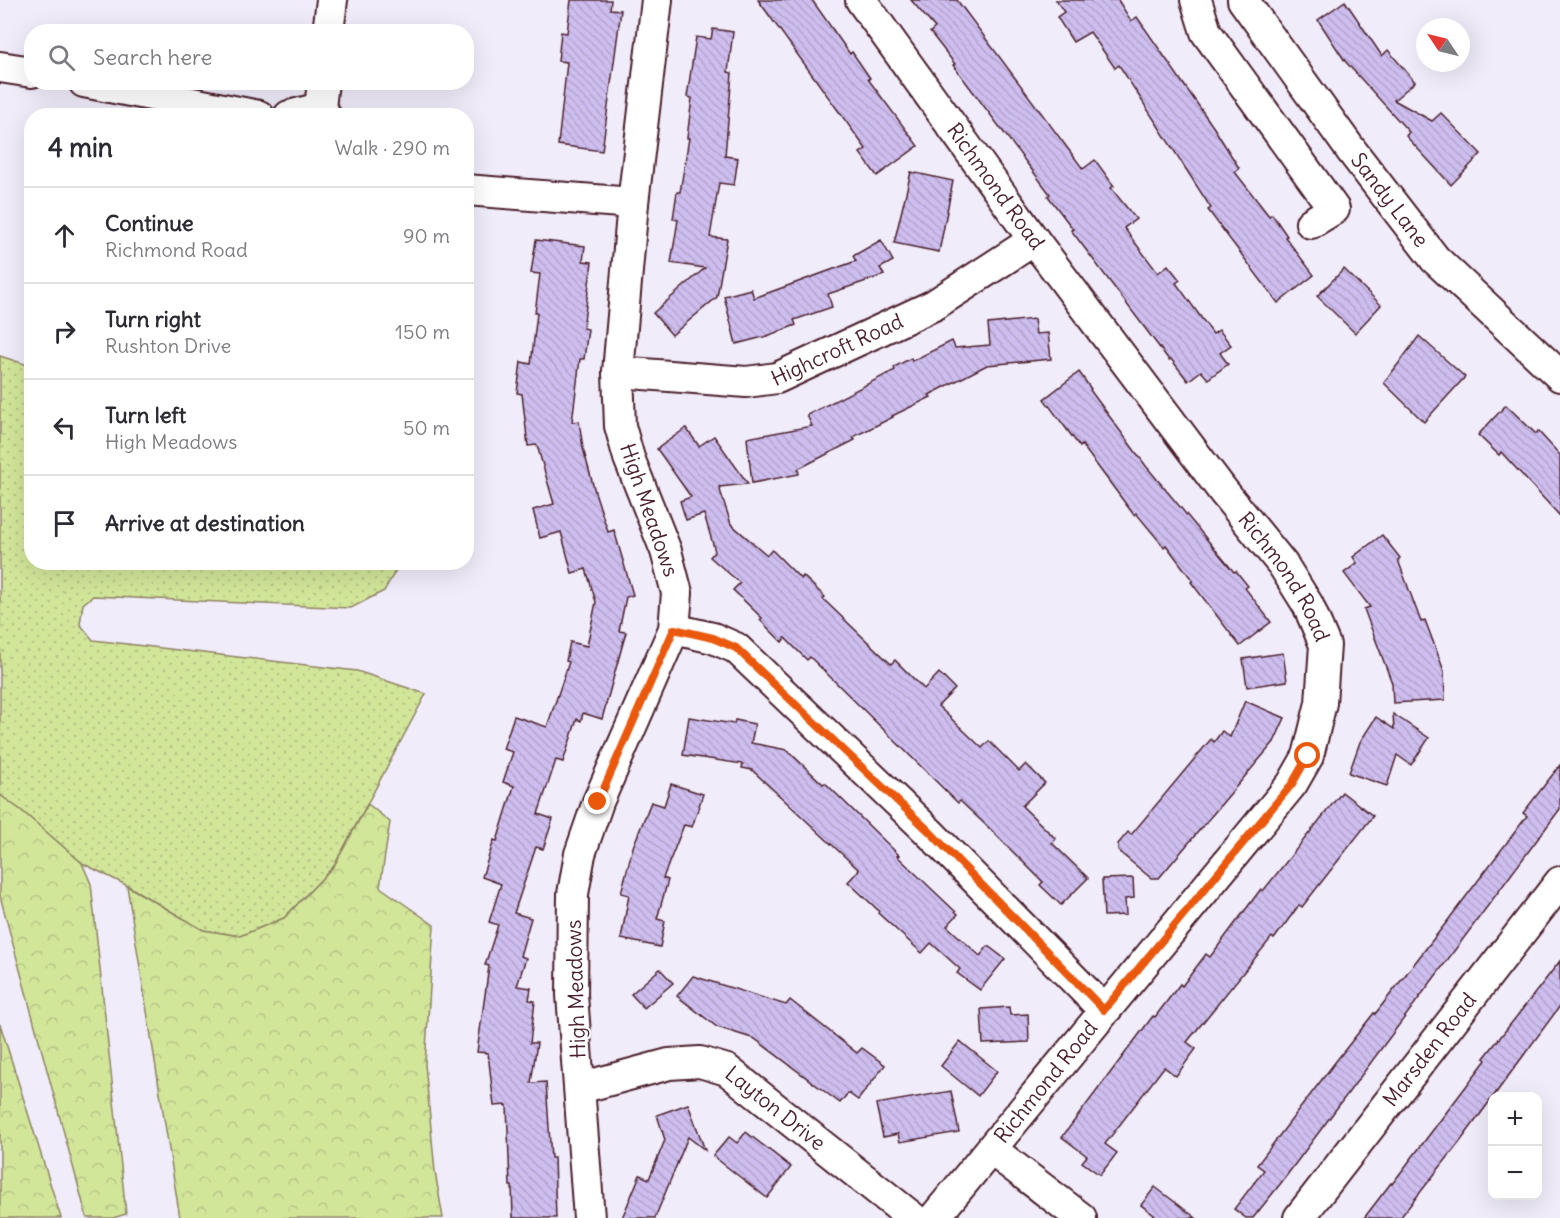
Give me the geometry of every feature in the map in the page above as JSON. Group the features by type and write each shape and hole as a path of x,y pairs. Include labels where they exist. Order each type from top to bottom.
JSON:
{"street":[{"path":"329,24 332,0"},
{"name":"High Meadows","path":"589,1218 572,995 573,894 580,854 598,802 674,629 677,593 666,551 629,458 620,426 618,372 633,203 657,0"},
{"name":"Richmond Road","path":"861,0 1034,240 1223,491 1282,565 1308,605 1325,645 1321,703 1308,756 1292,784 934,1218"},
{"name":"Sandy Lane","path":"1243,0 1351,150 1435,259 1560,376"},
{"path":"1204,4 1206,32 1335,209 1311,223"},
{"path":"0,67 24,71"},
{"path":"125,90 218,108"},
{"path":"308,108 323,102"},
{"path":"474,191 633,203"},
{"name":"Highcroft Road","path":"618,372 746,382 777,378 934,305 1034,240"},
{"path":"674,629 713,638 736,648 929,831 1104,1010"},
{"name":"Marsden Road","path":"1299,1218 1560,882"},
{"name":"Layton Drive","path":"580,1088 669,1064 700,1062 727,1070 913,1218"},
{"path":"992,1150 1081,1218"}],"green space":[{"path":"0,356 24,364 24,570 396,570 384,591 351,608 93,596 83,604 80,624 93,640 357,671 426,694 334,866 284,918 240,936 203,930 128,886 82,863 0,795"},
{"path":"0,795 82,863 91,884 126,1214 113,1218 87,1218 0,896"},
{"path":"368,804 390,822 380,887 434,925 425,1064 435,1172 443,1218 180,1218 127,886 203,930 240,936 284,918 334,866"},
{"path":"0,1024 61,1218 0,1218"}],"building":[{"path":"571,0 611,0 610,9 621,10 602,151 558,145 567,62 558,61 561,32 567,33"},
{"path":"758,0 812,0 850,54 852,52 870,78 868,79 918,146 877,176 860,153 866,149"},
{"path":"911,0 957,0 1083,169 1095,160 1114,186 1111,188 1136,219 1124,228 1158,273 1168,265 1180,280 1176,283 1213,334 1219,330 1231,345 1220,353 1228,364 1208,379 1201,371 1188,381 1171,359 1169,360 1071,230 1073,229 1048,196 1050,194 930,32 935,28"},
{"path":"1056,0 1118,0 1131,21 1137,17 1214,128 1239,168 1235,172 1269,216 1272,214 1287,236 1285,237 1314,275 1278,303 1208,210 1211,208 1119,65 1115,68 1090,32 1073,42 1057,17 1064,12"},
{"path":"1345,1 1382,56 1388,50 1415,82 1394,100 1432,121 1441,113 1481,154 1451,185 1406,136 1409,132 1345,61 1318,20"},
{"path":"713,29 733,32 728,72 732,73 725,156 738,158 734,185 719,183 710,237 727,239 717,297 672,335 653,313 705,268 671,263 678,220 673,219 689,138 687,138 692,98 687,97 696,37 711,39"},
{"path":"911,172 953,181 939,252 894,243"},
{"path":"536,240 585,246 583,261 592,262 583,328 588,329 584,359 580,359 572,422 579,421 583,448 595,492 608,532 614,530 633,595 626,597 619,631 626,632 602,719 583,713 581,721 577,719 563,762 556,760 538,814 553,819 543,849 536,847 514,913 531,918 520,956 526,958 517,986 531,988 529,1000 535,1001 530,1043 537,1043 531,1083 546,1082 551,1158 554,1158 556,1218 513,1218 507,1105 494,1106 488,1053 477,1052 489,966 485,965 498,925 489,922 501,884 482,877 494,840 497,841 514,786 503,782 513,752 503,749 514,716 547,727 569,662 566,661 570,642 587,646 596,602 586,569 572,573 561,532 540,538 533,510 554,504 537,445 528,446 522,394 517,393 521,362 531,364 540,274 531,273"},
{"path":"881,240 893,261 880,268 884,275 828,294 832,307 794,320 796,325 736,344 724,296 751,289 754,298 856,261 853,256"},
{"path":"1344,269 1381,305 1355,333 1317,296"},
{"path":"1034,319 1036,334 1048,333 1051,359 987,365 853,437 855,440 798,469 799,474 752,483 747,438 812,426 807,415 895,370 894,367 911,358 912,361 952,341 955,348 990,345 988,324"},
{"path":"1419,336 1465,377 1424,422 1384,383"},
{"path":"1079,372 1146,466 1234,572 1236,571 1248,586 1245,588 1271,622 1240,646 1166,545 1164,547 1136,513 1134,515 1082,445 1080,447 1044,399"},
{"path":"1506,405 1536,434 1538,431 1560,455 1560,516 1501,452 1499,455 1478,435"},
{"path":"686,428 699,446 714,436 748,484 719,487 731,524 767,555 772,550 801,579 803,576 825,597 823,599 891,664 895,660 924,689 939,673 955,689 938,706 982,748 989,741 1019,771 1026,764 1045,783 1022,806 1056,839 1052,843 1088,878 1061,905 1040,885 1043,882 989,828 960,801 958,803 810,657 807,660 785,638 782,642 760,620 762,618 733,590 740,583 710,557 715,551 704,514 686,520 680,501 691,497 657,449"},
{"path":"1382,535 1400,558 1398,560 1421,622 1425,620 1444,671 1445,700 1393,703 1392,683 1364,609 1370,607 1344,573 1357,563 1353,557"},
{"path":"1283,653 1287,681 1247,687 1243,659"},
{"path":"1245,701 1285,718 1274,742 1159,878 1151,878 1118,851 1118,844 1128,832 1131,835 1211,739 1214,742 1222,731 1230,737"},
{"path":"1393,714 1429,738 1411,765 1397,755 1387,786 1349,773 1360,742 1376,717 1394,729"},
{"path":"689,717 734,724 735,720 755,724 751,743 787,750 823,784 825,783 958,914 947,926 980,956 988,946 1005,959 980,990 957,973 960,969 931,943 922,953 878,913 879,911 848,882 859,870 752,770 742,768 743,764 683,755"},
{"path":"1560,765 1560,809 1281,1183 1253,1218 1246,1218 1234,1209 1264,1170 1257,1165 1449,919 1527,816 1523,813"},
{"path":"671,784 703,794 692,827 684,825 663,878 668,880 657,919 665,921 660,947 621,939 629,895 621,893 633,847 651,802 664,806"},
{"path":"1342,792 1373,816 1302,907 1299,905 1274,939 1272,937 1187,1042 1196,1049 1176,1076 1164,1067 1105,1144 1117,1153 1100,1175 1082,1162 1087,1156 1062,1137 1153,1016 1155,1017 1180,984 1182,986 1206,954 1210,957 1261,889 1263,891"},
{"path":"1133,878 1134,898 1125,899 1126,915 1104,916 1102,879"},
{"path":"1560,961 1560,1006 1497,1092 1488,1092 1488,1104 1459,1143 1400,1218 1364,1218 1486,1060 1484,1058"},
{"path":"660,969 673,983 644,1008 631,994"},
{"path":"693,976 786,1005 790,1000 857,1053 862,1048 885,1065 858,1100 848,1093 840,1103 755,1039 717,1027 677,996"},
{"path":"1009,1007 1010,1015 1028,1014 1029,1042 983,1044 981,1009"},
{"path":"960,1041 997,1071 978,1096 941,1066"},
{"path":"951,1091 959,1132 900,1142 898,1134 883,1137 876,1104"},
{"path":"688,1104 705,1150 688,1137 655,1218 622,1218 640,1175 649,1179 665,1140 657,1115"},
{"path":"746,1132 791,1167 767,1198 713,1156 729,1137 737,1143"},
{"path":"1155,1187 1196,1218 1158,1218 1141,1205"}],"route":[{"path":"598,802 674,629 713,638 736,648 929,831 1104,1010 1292,784 1308,756"}]}
